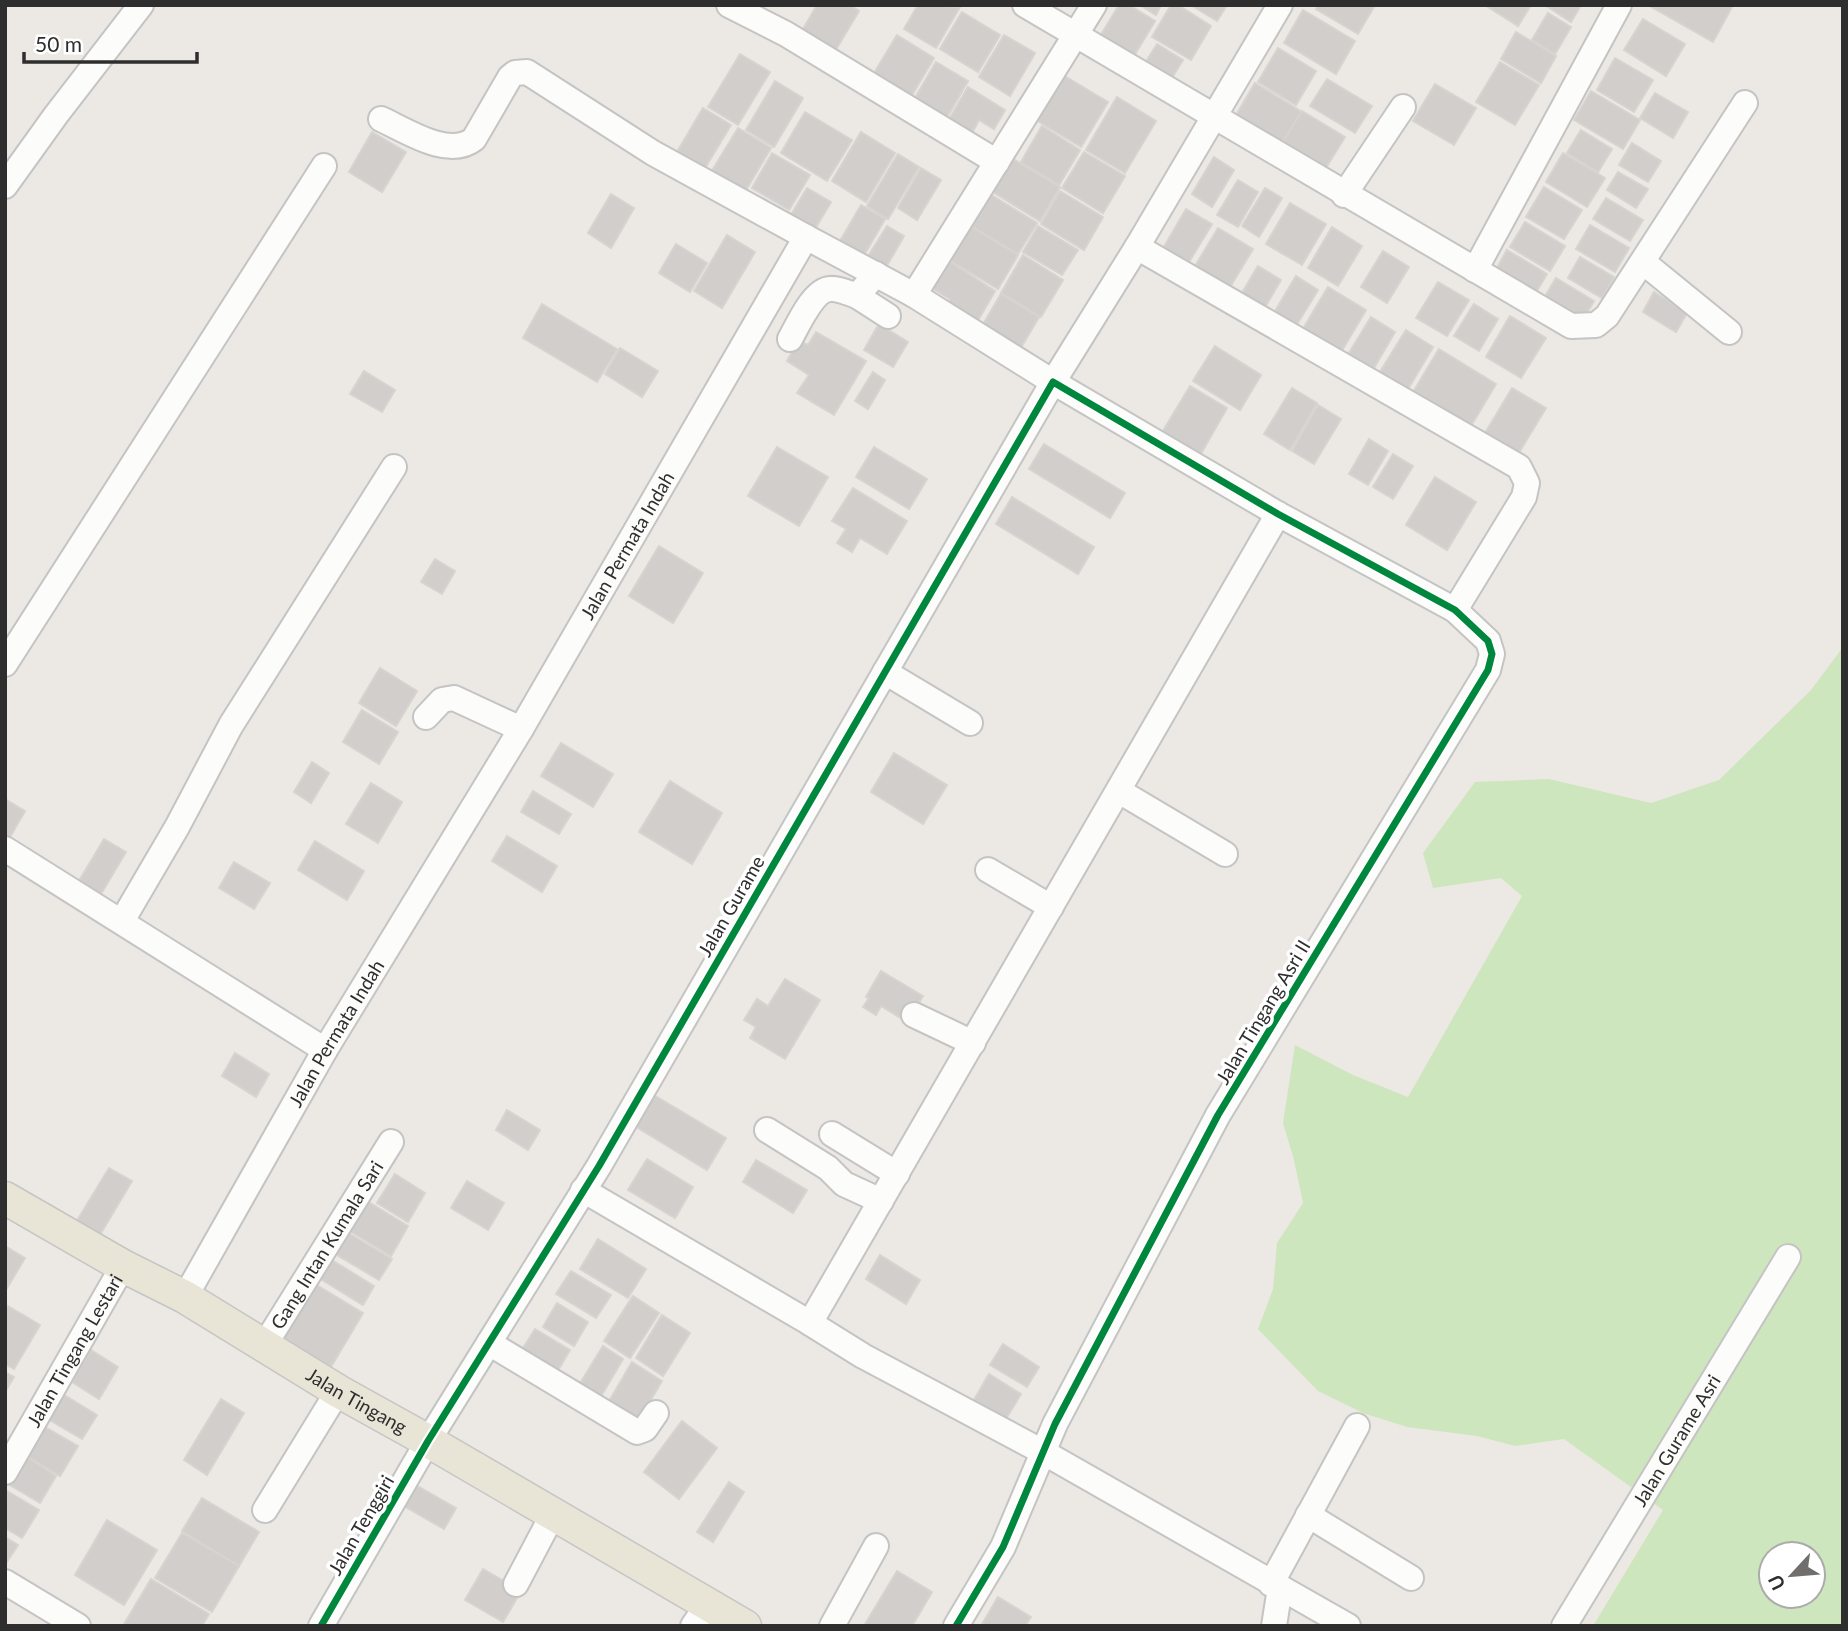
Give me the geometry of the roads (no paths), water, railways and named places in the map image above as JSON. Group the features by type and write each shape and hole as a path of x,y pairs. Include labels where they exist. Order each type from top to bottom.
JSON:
{"main road":[{"name":"Jalan Tingang","path":"5,1198 123,1266 185,1297 338,1391 553,1514 700,1615 745,1626"}],"street":[{"path":"5,186 141,5"},
{"path":"729,5 786,34 997,162"},
{"path":"1025,5 1571,326 1596,325 1607,316 1745,103"},
{"path":"914,295 1094,5"},
{"name":"Jalan Gurame","path":"428,1441 599,1166 1053,382 1137,247 1280,5"},
{"path":"1475,271 1619,5"},
{"path":"381,119 445,147 466,145 474,139 510,77 515,73 527,72 653,153 806,237"},
{"path":"1345,195 1402,107"},
{"path":"5,664 324,166"},
{"name":"Jalan Tingang Asri II","path":"806,237 914,295 1053,382 1279,514 1455,610 1488,641 1492,654 1488,670 1218,1115 1055,1424 1003,1547 957,1626"},
{"name":"Jalan Permata Indah","path":"185,1297 325,1050 520,729 806,237"},
{"path":"1137,247 1519,467 1527,483 1524,497 1455,610"},
{"path":"1643,262 1729,332"},
{"path":"857,296 876,274"},
{"path":"790,340 822,290 838,289 857,296 888,316"},
{"path":"122,921 177,827 231,725 394,467"},
{"path":"810,1324 1279,514"},
{"path":"885,672 970,723"},
{"path":"426,717 442,700 454,698 520,729"},
{"path":"1118,791 1225,853"},
{"path":"5,849 325,1050"},
{"path":"988,870 1051,907"},
{"path":"914,1015 972,1043"},
{"path":"767,1130 828,1168 844,1184 881,1201"},
{"path":"832,1134 897,1174"},
{"name":"Gang Intan Kumala Sari","path":"264,1346 356,1194 391,1142"},
{"path":"583,1190 863,1356 1043,1452 1348,1626"},
{"name":"Jalan Gurame Asri","path":"1564,1626 1788,1257"},
{"name":"Jalan Tingang Lestari","path":"5,1472 123,1266"},
{"path":"489,1343 637,1432 645,1429 656,1413"},
{"path":"265,1510 338,1391"},
{"path":"1274,1626 1275,1586 1308,1514 1357,1426"},
{"name":"Jalan Tenggiri","path":"321,1626 428,1441"},
{"path":"516,1584 553,1514"},
{"path":"1308,1514 1411,1578"},
{"path":"832,1626 876,1546"},
{"path":"5,1582 78,1626"}]}
